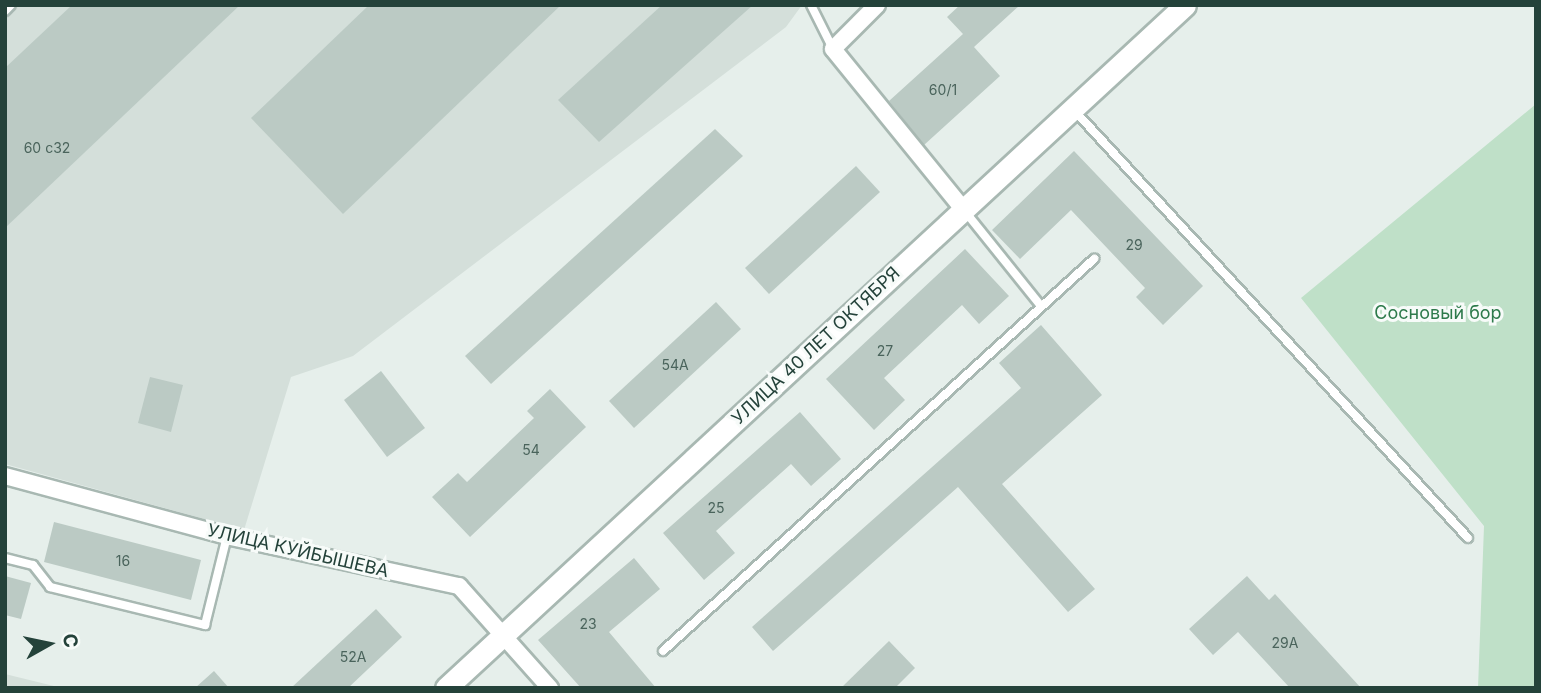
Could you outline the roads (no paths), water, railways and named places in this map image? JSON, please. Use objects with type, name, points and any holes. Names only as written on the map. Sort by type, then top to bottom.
[{"type":"main road","name":"УЛИЦА 40 ЛЕТ ОКТЯБРЯ","points":[[446,688],[1073,109],[1175,9]]},
{"type":"street","points":[[877,5],[833,48],[964,210]]},
{"type":"street","name":"УЛИЦА КУЙБЫШЕВА","points":[[5,476],[227,536],[459,586],[550,688]]},
{"type":"lane","points":[[5,11],[11,5]]},
{"type":"lane","points":[[811,5],[833,48]]},
{"type":"lane","points":[[1073,109],[1468,538]]},
{"type":"lane","points":[[964,210],[1040,305]]},
{"type":"lane","points":[[663,651],[1040,305],[1094,259]]},
{"type":"lane","points":[[5,558],[33,565],[50,587],[205,625],[227,536]]},
{"type":"park label","name":"Сосновый бор","points":[[1438,313]]}]
